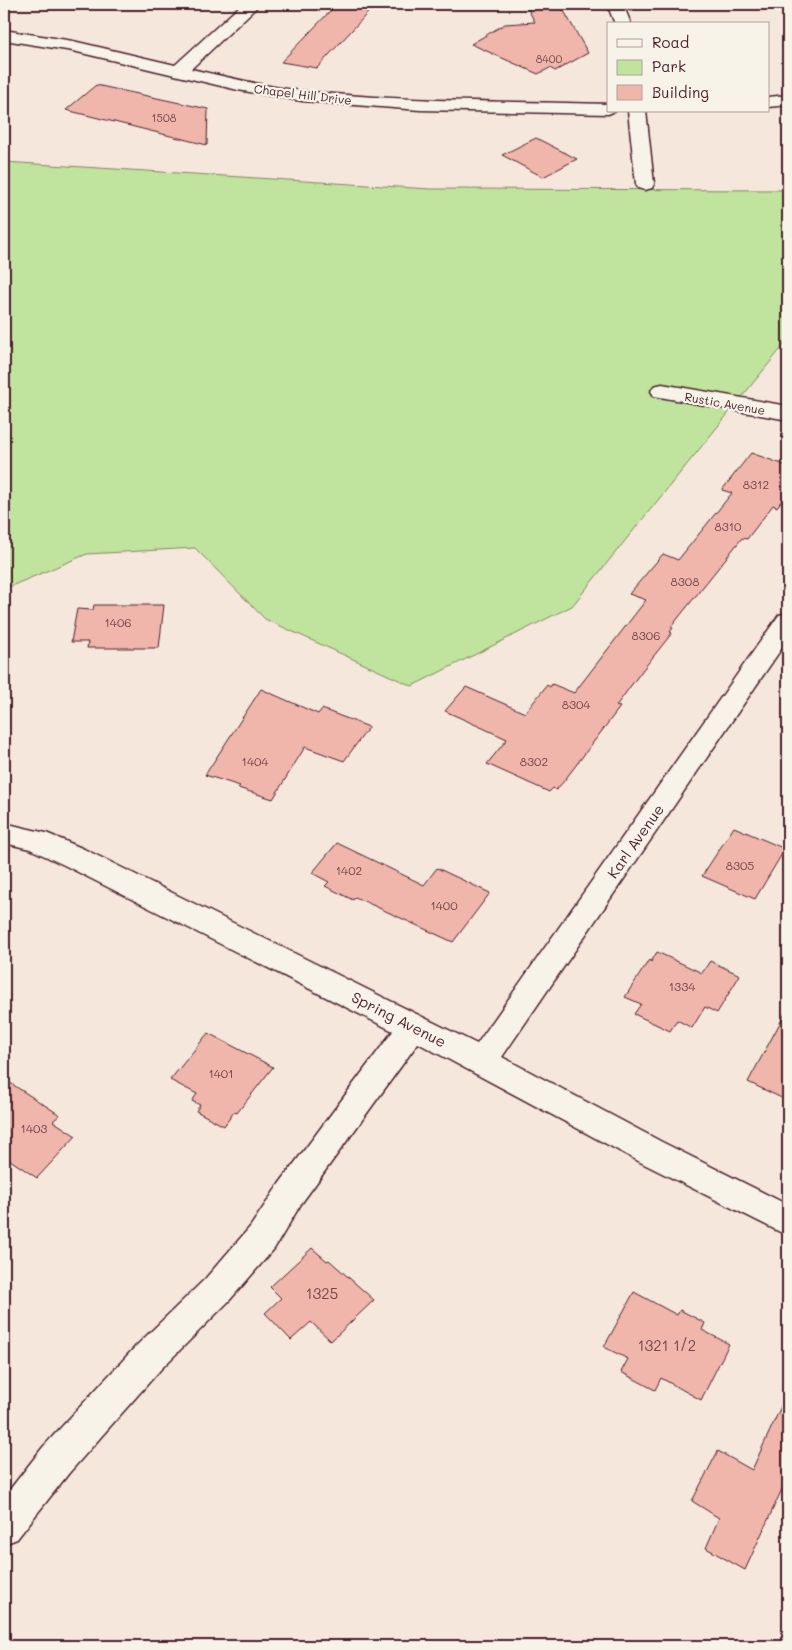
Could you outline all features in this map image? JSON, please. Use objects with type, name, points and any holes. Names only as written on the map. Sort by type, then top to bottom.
[{"type":"street","points":[[178,71],[252,4]]},
{"type":"street","points":[[615,4],[622,22]]},
{"type":"street","name":"Chapel Hill Drive","points":[[4,35],[73,46],[238,85],[310,97],[449,106],[607,109]]},
{"type":"street","points":[[770,102],[788,100]]},
{"type":"street","points":[[637,112],[645,184]]},
{"type":"street","name":"Rustic Avenue","points":[[662,391],[788,413]]},
{"type":"street","name":"Karl Avenue","points":[[482,1061],[788,621]]},
{"type":"street","name":"Spring Avenue","points":[[4,833],[36,840],[74,857],[414,1026],[651,1152],[788,1221]]},
{"type":"street","points":[[4,1526],[76,1438],[148,1358],[217,1290],[262,1238],[290,1194],[414,1026]]},
{"type":"green space","points":[[4,162],[430,189],[788,190],[788,340],[572,606],[412,686],[265,619],[195,548],[87,554],[4,589]]},
{"type":"building","points":[[337,4],[375,5],[317,68],[281,62]]},
{"type":"building","points":[[525,4],[560,4],[588,53],[555,71],[550,68],[538,74],[471,44],[505,24],[535,22]]},
{"type":"building","points":[[96,85],[208,109],[207,145],[66,110]]},
{"type":"building","points":[[536,138],[577,159],[543,177],[502,155]]},
{"type":"building","points":[[751,453],[788,466],[788,492],[777,507],[773,505],[747,539],[742,538],[671,627],[673,628],[670,632],[672,633],[616,706],[620,707],[564,781],[556,790],[553,788],[549,792],[487,764],[507,739],[445,711],[466,687],[525,713],[547,685],[550,687],[552,684],[574,693],[646,600],[629,594],[663,554],[678,560],[732,493],[722,490]]},
{"type":"building","points":[[94,605],[164,605],[159,648],[87,648],[88,642],[71,642],[77,609],[93,610]]},
{"type":"building","points":[[261,689],[318,714],[322,709],[369,727],[344,761],[305,747],[273,799],[205,775]]},
{"type":"building","points":[[734,827],[785,849],[755,899],[702,876]]},
{"type":"building","points":[[337,843],[424,885],[437,868],[490,893],[453,942],[355,897],[353,900],[325,886],[329,882],[312,873]]},
{"type":"building","points":[[657,952],[702,973],[710,961],[740,975],[717,1013],[705,1007],[692,1028],[677,1020],[670,1031],[634,1014],[641,1004],[625,997],[649,960],[651,962]]},
{"type":"building","points":[[788,1008],[788,1101],[748,1082]]},
{"type":"building","points":[[208,1033],[273,1067],[237,1113],[234,1112],[224,1126],[196,1111],[200,1105],[192,1101],[197,1094],[170,1080]]},
{"type":"building","points":[[4,1079],[60,1115],[53,1121],[76,1136],[37,1178],[4,1156]]},
{"type":"building","points":[[312,1248],[327,1261],[329,1260],[374,1300],[331,1341],[311,1322],[291,1340],[265,1313],[281,1298],[270,1287]]},
{"type":"building","points":[[634,1292],[677,1315],[680,1310],[705,1323],[702,1330],[729,1344],[701,1400],[661,1378],[655,1390],[621,1372],[628,1359],[604,1347]]},
{"type":"building","points":[[788,1391],[788,1476],[745,1570],[706,1548],[719,1518],[692,1501],[718,1451],[752,1470]]}]
